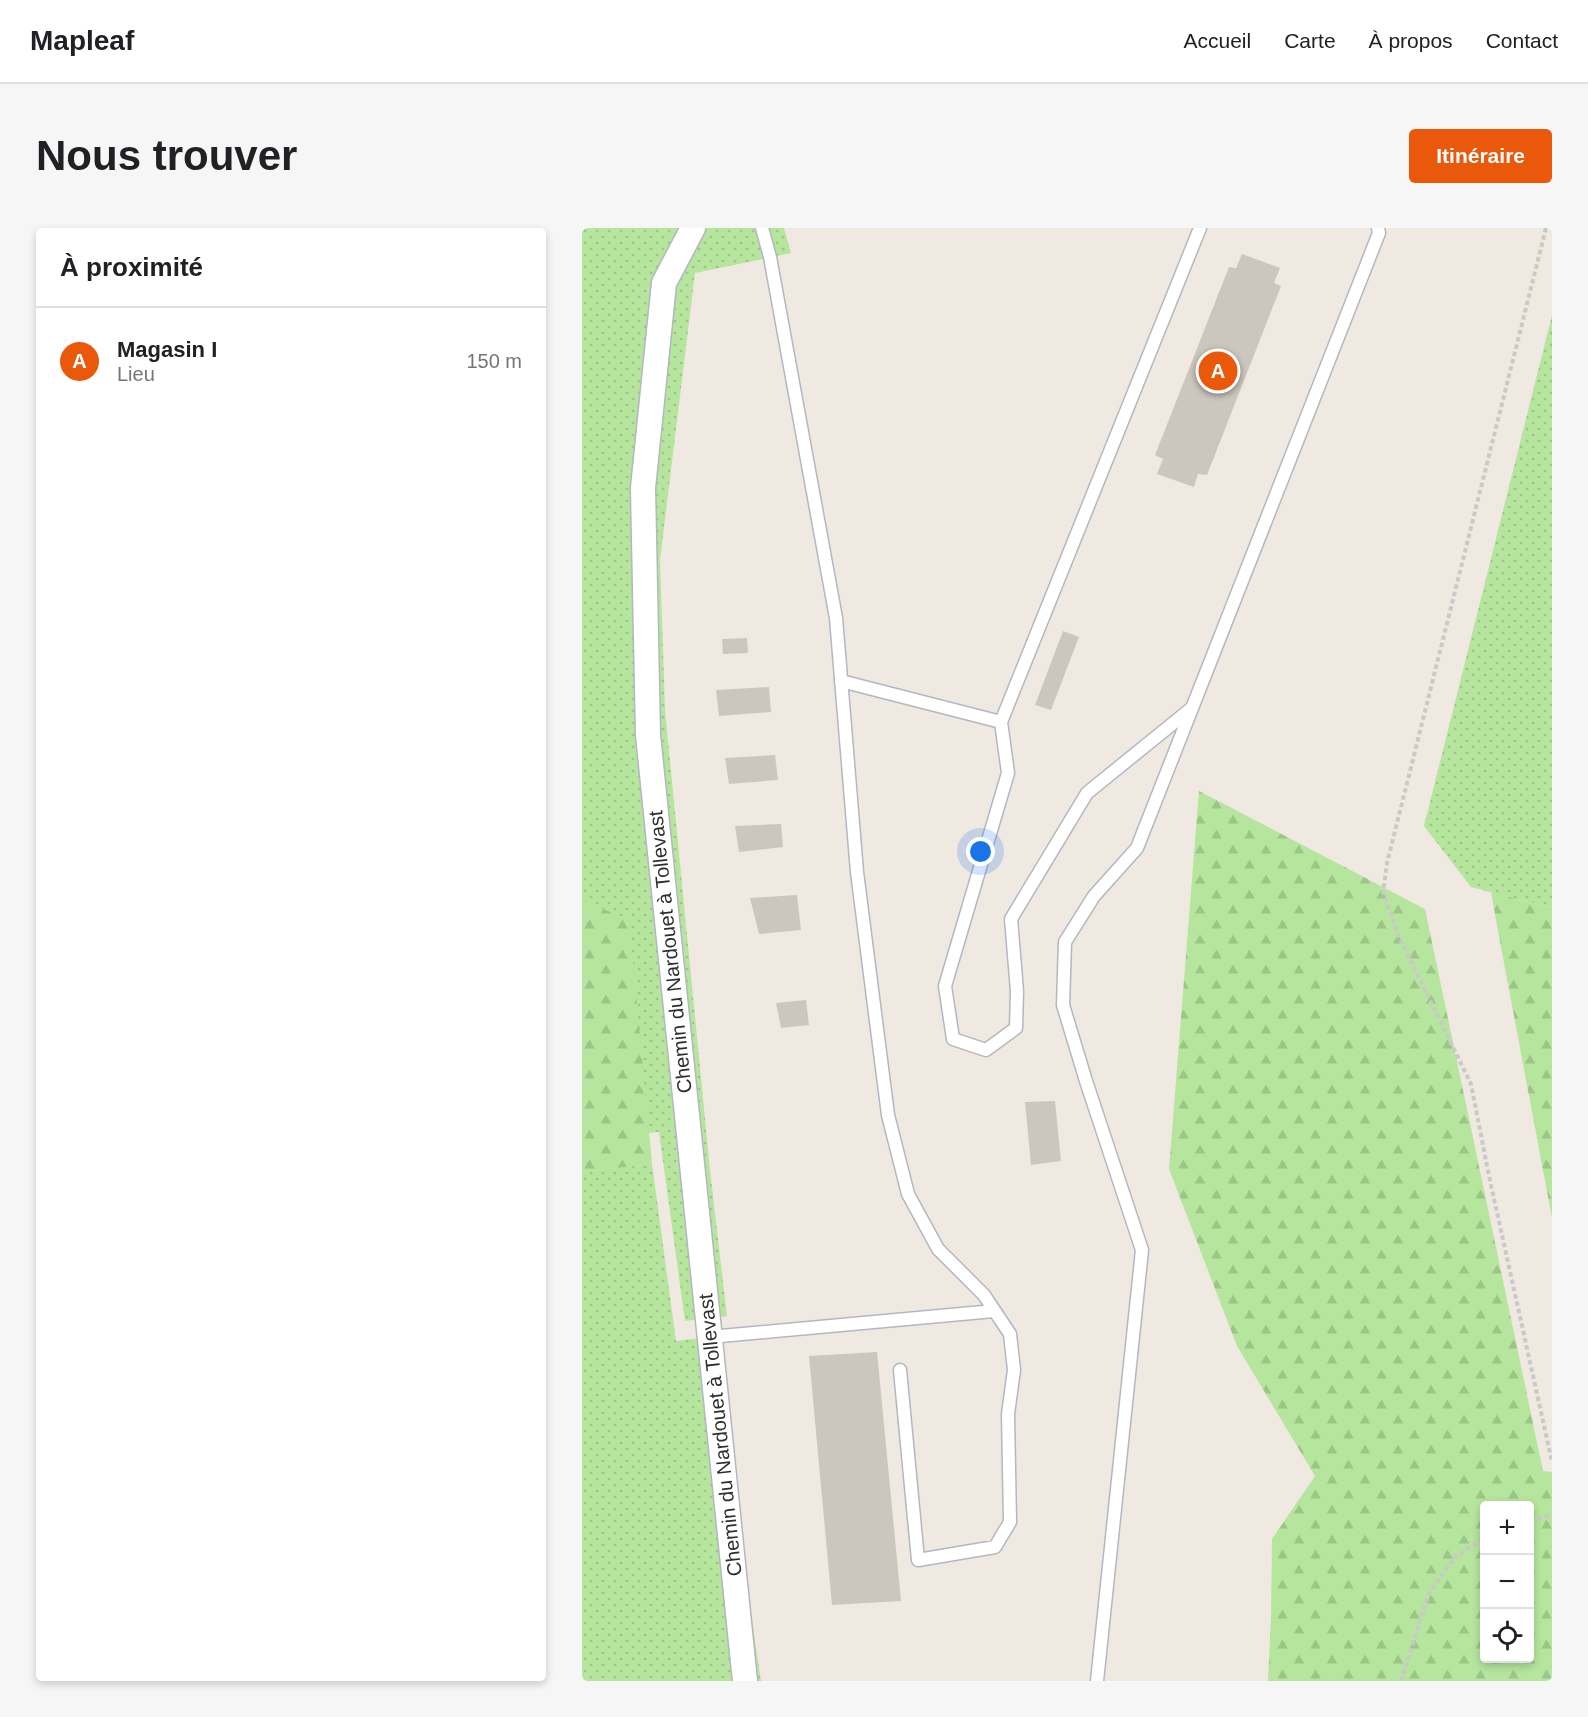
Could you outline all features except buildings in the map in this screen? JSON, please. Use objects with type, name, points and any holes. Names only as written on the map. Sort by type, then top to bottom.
[{"type":"street","name":"Chemin du Nardouet à Tollevast","points":[[693,228],[664,283],[643,488],[648,735],[745,1681]]},
{"type":"lane","points":[[762,228],[770,257],[836,618],[857,872],[888,1115],[908,1194],[938,1249],[984,1295],[1010,1334],[1014,1370],[1008,1414],[1010,1522],[995,1547],[918,1560],[900,1370]]},
{"type":"lane","points":[[1193,707],[1087,794],[1011,919],[1017,991],[1016,1028],[986,1050],[953,1039],[945,986],[1008,773],[1001,722],[1200,228]]},
{"type":"lane","points":[[1097,1681],[1142,1250],[1063,1005],[1065,942],[1094,896],[1137,848],[1379,233],[1378,228]]},
{"type":"lane","points":[[841,681],[1001,722]]},
{"type":"lane","points":[[710,1337],[994,1311]]},
{"type":"path","points":[[1546,228],[1387,863],[1383,892],[1400,939],[1470,1084],[1552,1462]]},
{"type":"path","points":[[1534,1519],[1552,1515]]},
{"type":"path","points":[[1401,1681],[1429,1593],[1455,1557],[1480,1540]]},
{"type":"green space","points":[[582,228],[784,228],[791,253],[695,273],[660,560],[665,710],[710,1170],[727,1316],[685,1321],[659,1132],[582,1140]]},
{"type":"green space","points":[[1552,315],[1552,908],[1471,887],[1424,826]]},
{"type":"green space","points":[[1199,791],[1425,909],[1543,1471],[1552,1472],[1552,1681],[1268,1681],[1272,1539],[1315,1476],[1237,1346],[1169,1169]]},
{"type":"green space","points":[[1491,892],[1552,908],[1552,1218],[1498,931]]},
{"type":"green space","points":[[582,901],[629,919],[652,1164],[582,1172]]},
{"type":"green space","points":[[652,1164],[676,1341],[710,1337],[761,1681],[582,1681],[582,1172]]},
{"type":"place","name":"Magasin I","points":[[1218,371]]}]
